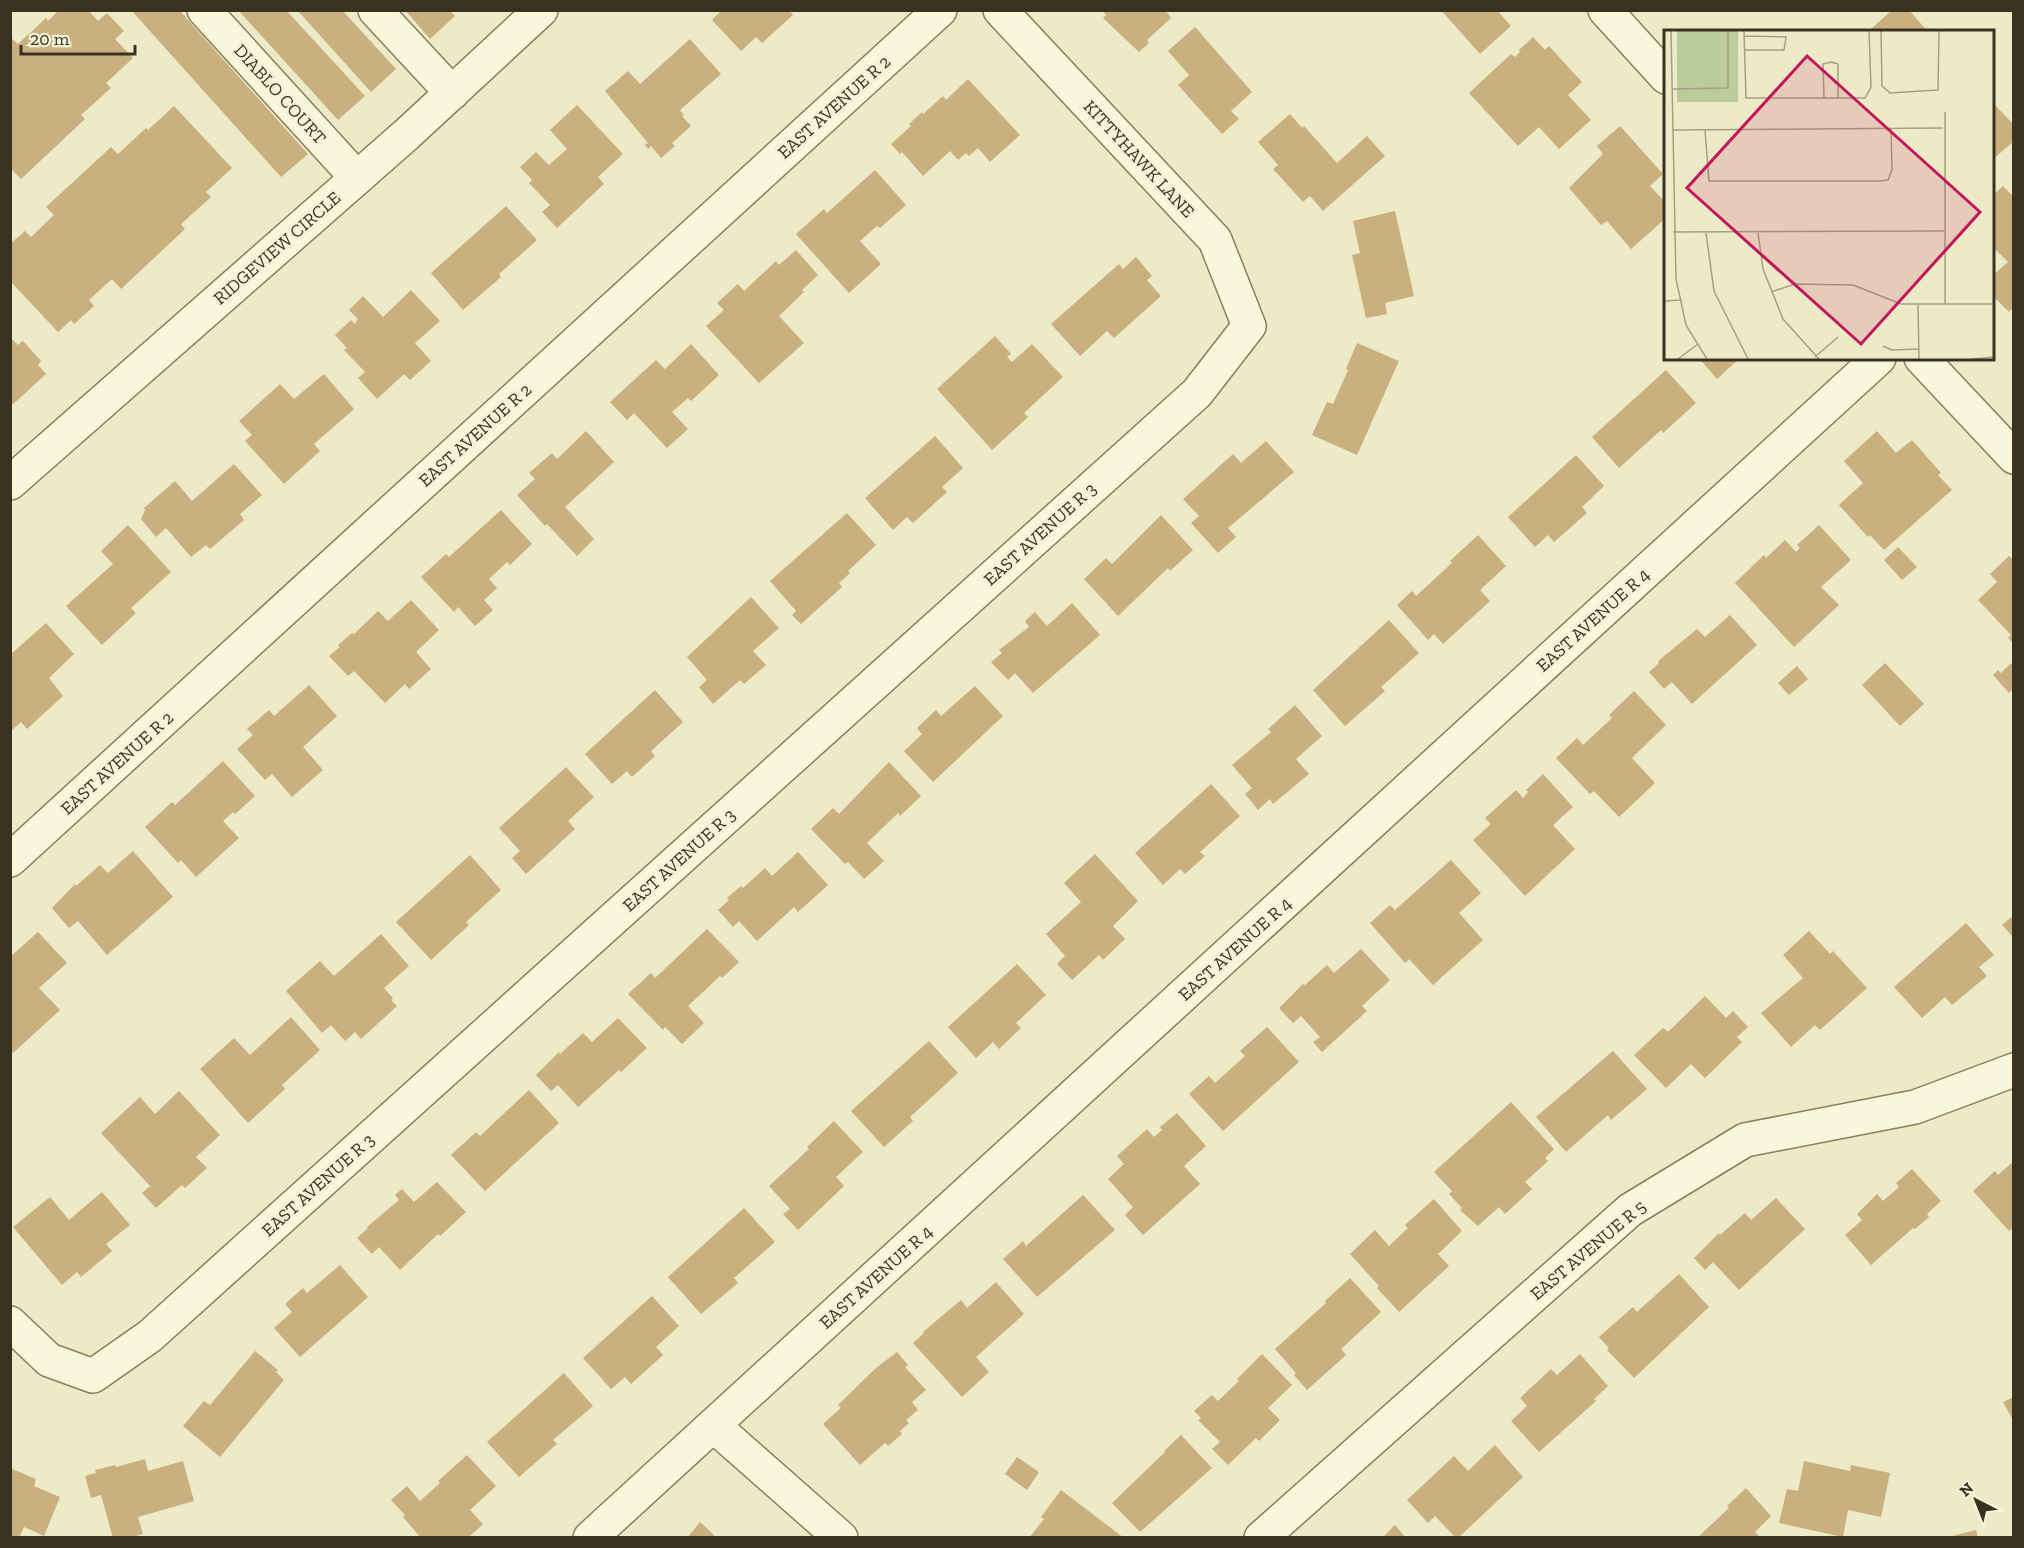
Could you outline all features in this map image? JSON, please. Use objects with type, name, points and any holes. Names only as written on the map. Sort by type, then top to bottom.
[{"type":"street","name":"DIABLO COURT","points":[[204,10],[357,178]]},
{"type":"street","points":[[375,10],[452,93]]},
{"type":"street","name":"RIDGEVIEW CIRCLE","points":[[10,483],[357,178],[542,10]]},
{"type":"street","name":"EAST AVENUE R 2","points":[[10,860],[940,10]]},
{"type":"street","name":"KITTYHAWK LANE","points":[[1000,10],[1215,240],[1249,326]]},
{"type":"street","points":[[1605,10],[1664,76]]},
{"type":"street","name":"EAST AVENUE R 3","points":[[10,1323],[49,1360],[93,1376],[150,1336],[1197,393],[1249,326]]},
{"type":"street","name":"EAST AVENUE R 4","points":[[590,1538],[1877,360]]},
{"type":"street","points":[[1923,360],[2013,457]]},
{"type":"street","name":"EAST AVENUE R 5","points":[[1261,1538],[1630,1210],[1745,1140],[1915,1107],[2013,1070]]},
{"type":"street","points":[[714,1426],[841,1538]]},
{"type":"building","points":[[59,10],[88,10],[98,21],[107,13],[124,31],[115,39],[133,58],[106,83],[111,88],[81,115],[85,119],[21,179],[12,170],[10,171],[10,37],[18,44],[46,18],[48,21]]},
{"type":"building","points":[[131,10],[179,10],[308,154],[281,177]]},
{"type":"building","points":[[238,10],[286,10],[365,96],[338,120]]},
{"type":"building","points":[[297,10],[342,10],[396,69],[371,92]]},
{"type":"building","points":[[405,10],[449,10],[455,16],[430,39]]},
{"type":"building","points":[[722,10],[789,10],[793,15],[762,43],[756,37],[741,51],[712,20]]},
{"type":"building","points":[[1102,10],[1165,10],[1171,18],[1147,40],[1149,43],[1139,52],[1103,18],[1106,15]]},
{"type":"building","points":[[1441,10],[1497,10],[1511,26],[1480,54]]},
{"type":"building","points":[[1892,10],[1909,10],[1926,30],[1871,30]]},
{"type":"building","points":[[1195,27],[1252,92],[1231,111],[1239,119],[1222,134],[1178,85],[1189,75],[1168,51]]},
{"type":"building","points":[[1533,37],[1545,50],[1549,46],[1582,82],[1568,95],[1591,120],[1559,149],[1539,127],[1518,146],[1469,93],[1511,54],[1515,57]]},
{"type":"building","points":[[690,39],[721,74],[680,110],[691,126],[672,143],[675,146],[661,158],[651,146],[648,149],[645,145],[648,143],[605,91],[628,71],[640,84]]},
{"type":"building","points":[[968,79],[1020,135],[990,162],[978,148],[969,156],[966,153],[958,160],[950,151],[923,176],[902,152],[900,154],[891,144],[911,126],[909,124],[922,112],[923,114],[943,96],[946,100]]},
{"type":"building","points":[[1994,104],[2014,125],[2014,141],[1994,158]]},
{"type":"building","points":[[577,105],[623,154],[598,177],[604,184],[557,228],[542,212],[550,205],[529,183],[532,180],[520,167],[536,152],[549,165],[567,149],[550,130]]},
{"type":"building","points":[[174,106],[232,168],[206,192],[211,197],[181,224],[185,229],[121,289],[112,279],[89,300],[94,306],[74,324],[71,320],[58,332],[10,281],[10,244],[25,231],[31,237],[54,215],[46,207],[111,147],[118,154]]},
{"type":"building","points":[[1290,114],[1337,163],[1367,136],[1385,156],[1323,211],[1310,196],[1303,202],[1273,169],[1278,165],[1258,142]]},
{"type":"building","points":[[1620,126],[1663,174],[1650,186],[1664,201],[1664,220],[1631,249],[1607,221],[1601,225],[1569,188],[1603,154],[1597,146]]},
{"type":"building","points":[[875,170],[906,205],[880,228],[877,226],[860,241],[881,264],[849,293],[796,234],[824,209],[827,213]]},
{"type":"building","points":[[2003,186],[2014,197],[2014,307],[2009,312],[1994,297],[1994,274],[2008,262],[1994,248],[1994,194]]},
{"type":"building","points":[[506,206],[537,240],[499,274],[501,277],[463,310],[431,273]]},
{"type":"building","points":[[1395,211],[1414,296],[1385,303],[1387,314],[1366,318],[1352,255],[1360,253],[1353,221]]},
{"type":"building","points":[[796,250],[818,275],[779,316],[804,343],[759,383],[706,326],[724,310],[717,303],[738,284],[744,291],[776,261],[779,265]]},
{"type":"building","points":[[1136,257],[1152,276],[1147,280],[1161,296],[1114,338],[1107,331],[1080,356],[1051,324],[1119,264],[1123,269]]},
{"type":"building","points":[[411,290],[440,321],[415,343],[431,361],[410,380],[404,374],[377,399],[358,378],[365,372],[344,350],[347,348],[335,335],[351,320],[355,324],[358,319],[349,310],[363,296],[383,317]]},
{"type":"building","points":[[995,336],[1011,354],[1007,357],[1012,362],[1032,344],[1063,377],[1024,413],[1028,417],[992,450],[937,389]]},
{"type":"building","points":[[10,337],[18,345],[23,341],[41,361],[38,365],[46,374],[10,407]]},
{"type":"building","points":[[1357,343],[1399,361],[1357,455],[1312,435],[1327,402],[1333,404]]},
{"type":"building","points":[[691,344],[719,375],[691,401],[688,398],[672,412],[688,429],[667,448],[634,413],[627,420],[610,402],[656,360],[665,369]]},
{"type":"building","points":[[1701,360],[1738,360],[1717,379]]},
{"type":"building","points":[[1666,370],[1696,403],[1663,433],[1661,430],[1619,468],[1592,437]]},
{"type":"building","points":[[324,374],[354,409],[314,444],[320,451],[284,484],[245,441],[252,435],[239,421],[280,384],[294,399]]},
{"type":"building","points":[[586,431],[614,462],[565,507],[594,539],[577,556],[517,495],[535,479],[529,473],[552,453],[557,459]]},
{"type":"building","points":[[1877,431],[1896,453],[1912,440],[1941,473],[1938,475],[1952,490],[1884,550],[1870,535],[1868,537],[1839,505],[1863,483],[1844,461]]},
{"type":"building","points":[[935,436],[963,468],[942,487],[947,492],[913,523],[907,517],[893,530],[865,498]]},
{"type":"building","points":[[1266,441],[1294,472],[1228,528],[1236,537],[1218,553],[1191,523],[1199,516],[1183,499],[1233,454],[1241,463]]},
{"type":"building","points":[[1576,455],[1604,486],[1582,507],[1587,513],[1554,542],[1548,535],[1535,547],[1508,517]]},
{"type":"building","points":[[234,464],[262,495],[240,514],[244,520],[210,549],[206,545],[191,557],[166,528],[156,537],[141,519],[144,508],[175,481],[192,501]]},
{"type":"building","points":[[501,510],[532,544],[510,565],[507,562],[489,579],[497,588],[484,600],[493,610],[475,626],[458,607],[454,612],[421,577],[446,554],[449,557]]},
{"type":"building","points":[[847,513],[876,545],[848,571],[850,573],[839,583],[842,587],[801,624],[792,615],[796,611],[770,581]]},
{"type":"building","points":[[1161,515],[1193,550],[1170,571],[1168,568],[1118,616],[1084,579],[1106,558],[1112,564]]},
{"type":"building","points":[[128,525],[171,572],[131,608],[136,613],[102,645],[66,606],[113,564],[101,551]]},
{"type":"building","points":[[1819,525],[1851,560],[1821,587],[1839,605],[1794,647],[1735,583],[1764,555],[1766,558],[1785,540],[1796,552],[1800,548],[1797,545]]},
{"type":"building","points":[[1478,535],[1506,566],[1480,590],[1490,601],[1443,644],[1434,634],[1428,640],[1397,605],[1412,591],[1416,596]]},
{"type":"building","points":[[1898,547],[1917,567],[1902,580],[1884,560]]},
{"type":"building","points":[[2009,556],[2014,560],[2014,644],[2008,638],[2011,635],[1978,600],[1997,582],[1990,574]]},
{"type":"building","points":[[751,597],[779,628],[753,651],[766,665],[744,684],[740,680],[713,704],[699,687],[707,680],[687,657]]},
{"type":"building","points":[[411,600],[439,630],[416,652],[431,669],[409,689],[405,684],[385,703],[354,671],[348,676],[329,656],[340,647],[338,645],[352,633],[354,634],[378,611],[388,621]]},
{"type":"building","points":[[1072,603],[1100,635],[1033,693],[1015,673],[1008,680],[991,662],[1002,653],[999,650],[1029,627],[1025,621],[1035,612],[1047,626]]},
{"type":"building","points":[[1730,615],[1757,645],[1692,704],[1672,682],[1664,689],[1649,672],[1659,663],[1658,661],[1697,629],[1705,637]]},
{"type":"building","points":[[1389,620],[1419,653],[1381,687],[1385,691],[1345,726],[1313,690]]},
{"type":"building","points":[[46,623],[74,654],[49,678],[63,696],[27,729],[21,722],[10,732],[10,655]]},
{"type":"building","points":[[1885,663],[1924,704],[1900,726],[1862,685]]},
{"type":"building","points":[[2011,663],[2014,666],[2014,688],[2009,693],[1993,675],[1998,670],[2001,673]]},
{"type":"building","points":[[1797,666],[1808,679],[1789,695],[1778,683]]},
{"type":"building","points":[[309,685],[337,716],[303,747],[323,770],[292,797],[272,774],[265,780],[237,749],[253,735],[247,729],[269,710],[274,716]]},
{"type":"building","points":[[975,686],[1003,716],[933,782],[904,751],[922,734],[917,728],[936,710],[941,716]]},
{"type":"building","points":[[655,690],[683,722],[651,751],[655,756],[632,777],[627,771],[612,784],[585,754]]},
{"type":"building","points":[[1634,691],[1666,725],[1632,758],[1655,783],[1619,817],[1594,791],[1590,794],[1556,758],[1577,738],[1583,745],[1612,718],[1609,715]]},
{"type":"building","points":[[1295,705],[1322,736],[1296,759],[1309,774],[1273,804],[1270,799],[1258,810],[1245,794],[1252,788],[1232,765],[1271,732],[1268,729]]},
{"type":"building","points":[[223,761],[255,796],[235,814],[233,812],[223,821],[239,838],[196,877],[181,860],[178,863],[145,827],[172,802],[175,805]]},
{"type":"building","points":[[889,762],[921,796],[900,816],[898,813],[867,843],[884,861],[864,879],[848,862],[845,864],[811,829],[833,808],[839,814]]},
{"type":"building","points":[[566,767],[594,797],[568,821],[575,829],[526,874],[512,858],[520,851],[499,828]]},
{"type":"building","points":[[1543,774],[1573,807],[1553,825],[1575,849],[1525,896],[1473,840],[1491,824],[1485,818],[1516,790],[1523,798],[1528,792],[1526,790]]},
{"type":"building","points":[[1211,784],[1240,816],[1200,852],[1205,856],[1185,874],[1180,869],[1163,885],[1135,853]]},
{"type":"building","points":[[133,851],[173,897],[107,955],[78,921],[69,928],[52,908],[75,884],[76,886],[100,865],[108,873]]},
{"type":"building","points":[[798,852],[828,885],[798,912],[794,907],[757,941],[739,921],[733,927],[718,910],[729,900],[727,898],[741,886],[743,888],[765,868],[772,876]]},
{"type":"building","points":[[1095,854],[1138,901],[1113,926],[1125,939],[1103,960],[1099,955],[1072,980],[1057,964],[1065,956],[1046,934],[1081,902],[1064,883]]},
{"type":"building","points":[[470,855],[501,890],[466,922],[469,925],[431,960],[396,922]]},
{"type":"building","points":[[1451,860],[1481,893],[1459,913],[1483,940],[1433,985],[1409,959],[1405,963],[1370,923],[1390,905],[1395,910]]},
{"type":"building","points":[[2014,915],[2014,938],[2002,925]]},
{"type":"building","points":[[1966,923],[1994,955],[1979,967],[1987,976],[1952,1005],[1945,997],[1922,1018],[1894,987]]},
{"type":"building","points":[[707,929],[739,962],[722,978],[720,976],[688,1006],[704,1023],[682,1044],[665,1027],[663,1030],[628,994],[651,973],[655,978]]},
{"type":"building","points":[[1809,931],[1830,954],[1833,951],[1867,988],[1820,1030],[1815,1025],[1791,1047],[1761,1013],[1803,978],[1783,955]]},
{"type":"building","points":[[38,932],[67,963],[39,988],[60,1010],[13,1053],[10,1049],[10,957]]},
{"type":"building","points":[[381,934],[409,966],[384,988],[397,1006],[361,1039],[355,1032],[345,1041],[331,1025],[322,1033],[286,991],[320,961],[334,976]]},
{"type":"building","points":[[1361,949],[1390,980],[1362,1006],[1367,1011],[1322,1052],[1313,1042],[1320,1037],[1301,1016],[1293,1023],[1279,1008],[1303,984],[1305,985],[1327,965],[1334,973]]},
{"type":"building","points":[[1017,964],[1046,995],[1016,1023],[1021,1028],[999,1049],[993,1042],[976,1058],[948,1027]]},
{"type":"building","points":[[1705,996],[1726,1018],[1733,1011],[1748,1027],[1737,1037],[1742,1042],[1705,1078],[1691,1064],[1666,1088],[1634,1055],[1663,1028],[1668,1032]]},
{"type":"building","points":[[291,1017],[320,1050],[282,1085],[285,1089],[248,1123],[200,1069],[234,1038],[250,1055]]},
{"type":"building","points":[[618,1018],[647,1048],[578,1107],[558,1085],[551,1091],[536,1075],[559,1052],[560,1054],[583,1033],[592,1042]]},
{"type":"building","points":[[1267,1027],[1299,1062],[1223,1131],[1189,1094],[1209,1076],[1215,1083],[1245,1056],[1240,1051]]},
{"type":"building","points":[[929,1041],[958,1073],[910,1117],[913,1121],[884,1147],[851,1111]]},
{"type":"building","points":[[1613,1051],[1647,1089],[1611,1120],[1608,1115],[1566,1152],[1536,1117]]},
{"type":"building","points":[[529,1090],[559,1123],[485,1191],[451,1155],[476,1132],[480,1136]]},
{"type":"building","points":[[179,1091],[220,1135],[196,1157],[207,1168],[185,1188],[182,1185],[156,1208],[142,1193],[150,1186],[101,1133],[140,1097],[155,1114]]},
{"type":"building","points":[[1511,1102],[1554,1149],[1545,1158],[1548,1161],[1525,1182],[1532,1189],[1505,1214],[1499,1207],[1478,1226],[1460,1210],[1462,1208],[1449,1194],[1452,1191],[1434,1172]]},
{"type":"building","points":[[1177,1113],[1206,1146],[1184,1166],[1200,1184],[1143,1235],[1125,1215],[1133,1207],[1108,1179],[1124,1164],[1117,1156],[1147,1129],[1154,1137],[1162,1130],[1160,1127]]},
{"type":"building","points":[[834,1121],[863,1152],[836,1177],[844,1186],[798,1230],[783,1214],[790,1209],[769,1186],[809,1149],[807,1147]]},
{"type":"building","points":[[2014,1161],[2014,1227],[2009,1231],[1973,1191],[1995,1171],[1998,1175]]},
{"type":"building","points":[[1912,1169],[1941,1201],[1927,1214],[1929,1217],[1871,1265],[1845,1235],[1862,1220],[1857,1214],[1877,1194],[1883,1201],[1899,1187],[1896,1183]]},
{"type":"building","points":[[437,1182],[466,1212],[440,1236],[438,1234],[400,1270],[379,1247],[372,1254],[357,1238],[399,1200],[395,1195],[402,1189],[414,1202]]},
{"type":"building","points":[[102,1192],[130,1225],[106,1244],[112,1251],[81,1277],[77,1272],[62,1285],[13,1227],[50,1197],[69,1220]]},
{"type":"building","points":[[1083,1195],[1115,1230],[1037,1297],[1003,1259],[1023,1241],[1026,1246]]},
{"type":"building","points":[[1776,1198],[1805,1229],[1739,1290],[1713,1262],[1705,1270],[1694,1258],[1719,1233],[1720,1235],[1745,1213],[1751,1220]]},
{"type":"building","points":[[1434,1199],[1462,1231],[1438,1254],[1449,1266],[1399,1312],[1350,1254],[1375,1230],[1389,1246],[1408,1228],[1405,1225]]},
{"type":"building","points":[[744,1208],[775,1242],[734,1278],[738,1283],[701,1314],[668,1277]]},
{"type":"building","points":[[340,1265],[368,1297],[300,1357],[274,1328],[292,1312],[285,1304],[303,1288],[307,1293]]},
{"type":"building","points":[[1679,1274],[1709,1307],[1634,1378],[1607,1350],[1609,1348],[1599,1337],[1633,1307],[1637,1312]]},
{"type":"building","points":[[1350,1278],[1381,1312],[1341,1349],[1346,1355],[1307,1390],[1275,1349]]},
{"type":"building","points":[[996,1282],[1024,1314],[976,1357],[989,1372],[962,1397],[913,1343],[961,1300],[967,1308]]},
{"type":"building","points":[[652,1296],[679,1326],[656,1347],[663,1355],[631,1384],[625,1377],[611,1389],[583,1358]]},
{"type":"building","points":[[255,1351],[278,1370],[276,1372],[284,1380],[220,1457],[183,1426],[204,1401],[210,1405]]},
{"type":"building","points":[[897,1352],[908,1365],[905,1367],[926,1390],[912,1402],[918,1410],[906,1420],[909,1423],[900,1431],[902,1434],[888,1446],[885,1443],[860,1465],[823,1424],[841,1408],[838,1405],[876,1368]]},
{"type":"building","points":[[1262,1354],[1292,1385],[1268,1408],[1280,1420],[1259,1441],[1256,1438],[1228,1465],[1212,1449],[1220,1442],[1198,1420],[1201,1418],[1194,1411],[1212,1395],[1218,1401]]},
{"type":"building","points":[[1580,1354],[1608,1386],[1594,1399],[1596,1401],[1539,1452],[1511,1421],[1527,1406],[1520,1398],[1551,1369],[1557,1375]]},
{"type":"building","points":[[564,1373],[593,1406],[553,1440],[557,1444],[519,1477],[487,1442]]},
{"type":"building","points":[[2014,1397],[2014,1422],[2003,1402]]},
{"type":"building","points":[[1181,1435],[1212,1468],[1140,1532],[1112,1503]]},
{"type":"building","points":[[1495,1445],[1523,1477],[1458,1538],[1435,1516],[1428,1523],[1407,1500],[1454,1456],[1468,1471]]},
{"type":"building","points":[[467,1455],[496,1486],[470,1510],[483,1524],[468,1538],[461,1536],[459,1538],[421,1538],[391,1500],[407,1486],[420,1501]]},
{"type":"building","points":[[1017,1457],[1039,1472],[1027,1490],[1005,1474]]},
{"type":"building","points":[[145,1459],[148,1471],[183,1461],[194,1501],[138,1517],[143,1534],[129,1538],[113,1538],[101,1495],[91,1498],[85,1476],[96,1473],[95,1470]]},
{"type":"building","points":[[1804,1461],[1850,1471],[1851,1465],[1890,1473],[1881,1517],[1848,1510],[1843,1537],[1779,1523],[1787,1489],[1798,1491]]},
{"type":"building","points":[[10,1468],[36,1479],[34,1486],[60,1497],[44,1536],[24,1527],[19,1538],[10,1538]]},
{"type":"building","points":[[1746,1488],[1771,1516],[1755,1532],[1761,1538],[1697,1538],[1729,1508],[1727,1506]]},
{"type":"building","points":[[1061,1490],[1124,1538],[1029,1538],[1044,1519],[1041,1517]]},
{"type":"building","points":[[700,1522],[717,1538],[687,1538]]},
{"type":"building","points":[[1395,1525],[1406,1538],[1382,1538]]},
{"type":"building","points":[[1976,1530],[1978,1538],[1948,1538],[1948,1537]]}]
